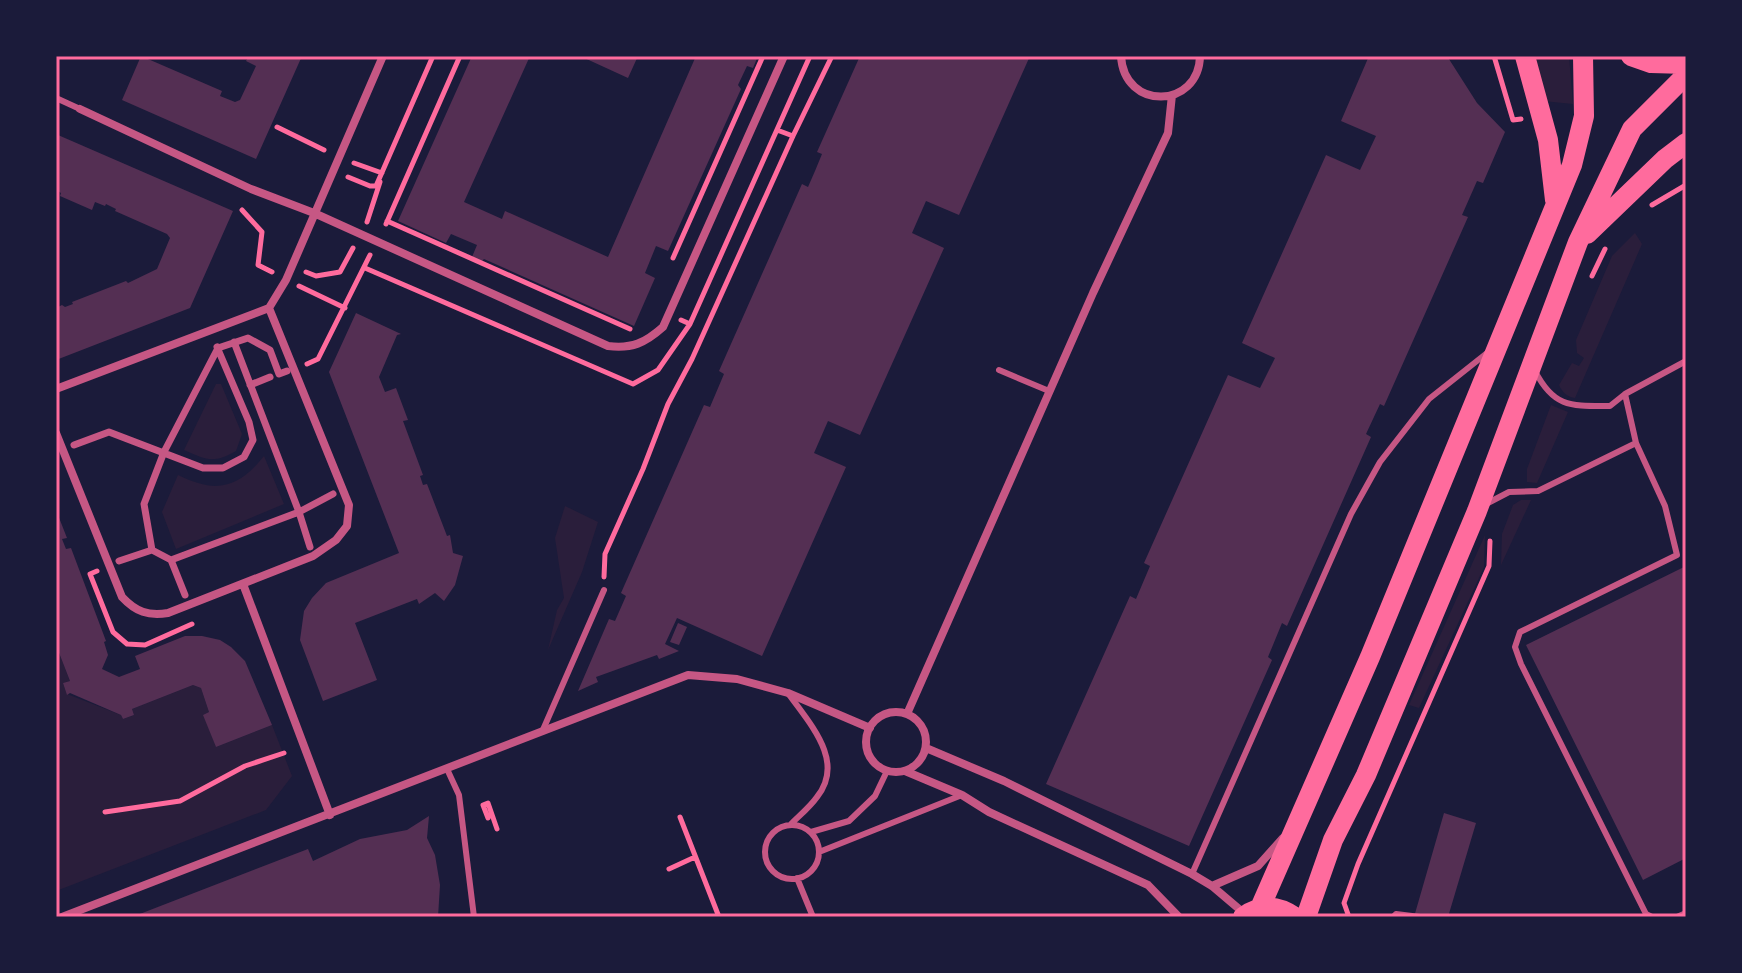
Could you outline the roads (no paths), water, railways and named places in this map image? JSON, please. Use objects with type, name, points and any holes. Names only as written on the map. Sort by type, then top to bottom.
[{"type":"main road","points":[[1525,56],[1548,140],[1555,202]]},
{"type":"main road","points":[[1249,913],[1294,825],[1370,657],[1572,165],[1584,116],[1583,56]]},
{"type":"main road","points":[[1631,56],[1651,63],[1686,64]]},
{"type":"main road","points":[[1306,917],[1333,840],[1366,775],[1477,511],[1578,242],[1628,136],[1686,75]]},
{"type":"main road","points":[[1578,242],[1686,143]]},
{"type":"main road","points":[[1249,913],[1272,907],[1295,917]]},
{"type":"street","points":[[56,389],[269,308],[286,280],[383,56]]},
{"type":"street","points":[[80,109],[251,189],[314,213],[608,346],[627,348],[648,341],[663,327],[784,56]]},
{"type":"street","points":[[1121,56],[1122,70],[1136,89],[1159,97],[1172,95],[1191,83],[1197,73],[1200,56]]},
{"type":"street","points":[[907,714],[1049,391],[1168,133],[1172,95]]},
{"type":"street","points":[[56,433],[122,597],[134,610],[154,615],[168,613],[313,556],[336,540],[347,526],[349,505],[269,308]]},
{"type":"street","points":[[217,346],[248,338],[270,350],[279,374],[287,371]]},
{"type":"street","points":[[234,342],[310,547]]},
{"type":"street","points":[[152,550],[144,504],[164,452],[217,346]]},
{"type":"street","points":[[74,445],[109,432],[203,468],[223,468],[244,457],[253,440],[249,422],[217,346]]},
{"type":"street","points":[[250,385],[270,377]]},
{"type":"street","points":[[171,560],[299,512],[333,494]]},
{"type":"street","points":[[119,561],[152,550],[171,560],[185,595]]},
{"type":"street","points":[[243,584],[330,815]]},
{"type":"street","points":[[56,913],[64,916],[688,675],[737,679],[788,693],[870,728]]},
{"type":"street","points":[[905,771],[915,766],[926,748],[925,734],[921,724],[907,714],[894,712],[881,716],[870,728],[866,739],[868,753],[874,762],[887,771],[905,771],[962,795],[989,812],[1148,885],[1179,915]]},
{"type":"street","points":[[926,748],[1004,781],[1192,874],[1249,913]]},
{"type":"street","points":[[1212,886],[1258,866],[1294,825]]},
{"type":"lane","points":[[56,98],[80,109]]},
{"type":"lane","points":[[1192,874],[1351,514],[1380,462],[1429,399],[1464,368],[1500,344]]},
{"type":"lane","points":[[1532,365],[1546,392],[1576,406],[1610,406],[1625,394],[1686,361]]},
{"type":"lane","points":[[999,370],[1049,391]]},
{"type":"lane","points":[[1625,394],[1636,443],[1665,506],[1677,555],[1520,632],[1515,647],[1646,914],[1652,917]]},
{"type":"lane","points":[[1477,511],[1492,499],[1509,492],[1538,491],[1636,443]]},
{"type":"lane","points":[[542,732],[604,590]]},
{"type":"lane","points":[[788,693],[822,741],[828,763],[828,777],[819,796],[791,824]]},
{"type":"lane","points":[[447,769],[459,795],[474,917]]},
{"type":"lane","points":[[811,832],[849,821],[875,796],[887,771]]},
{"type":"lane","points":[[819,852],[962,795]]},
{"type":"lane","points":[[791,824],[811,832],[819,852],[811,871],[797,878],[781,878],[772,872],[764,852],[772,832],[791,824]]},
{"type":"lane","points":[[797,878],[813,917]]},
{"type":"lane","points":[[1677,917],[1686,913]]},
{"type":"lane","points":[[1393,917],[1396,914],[1420,917]]}]
